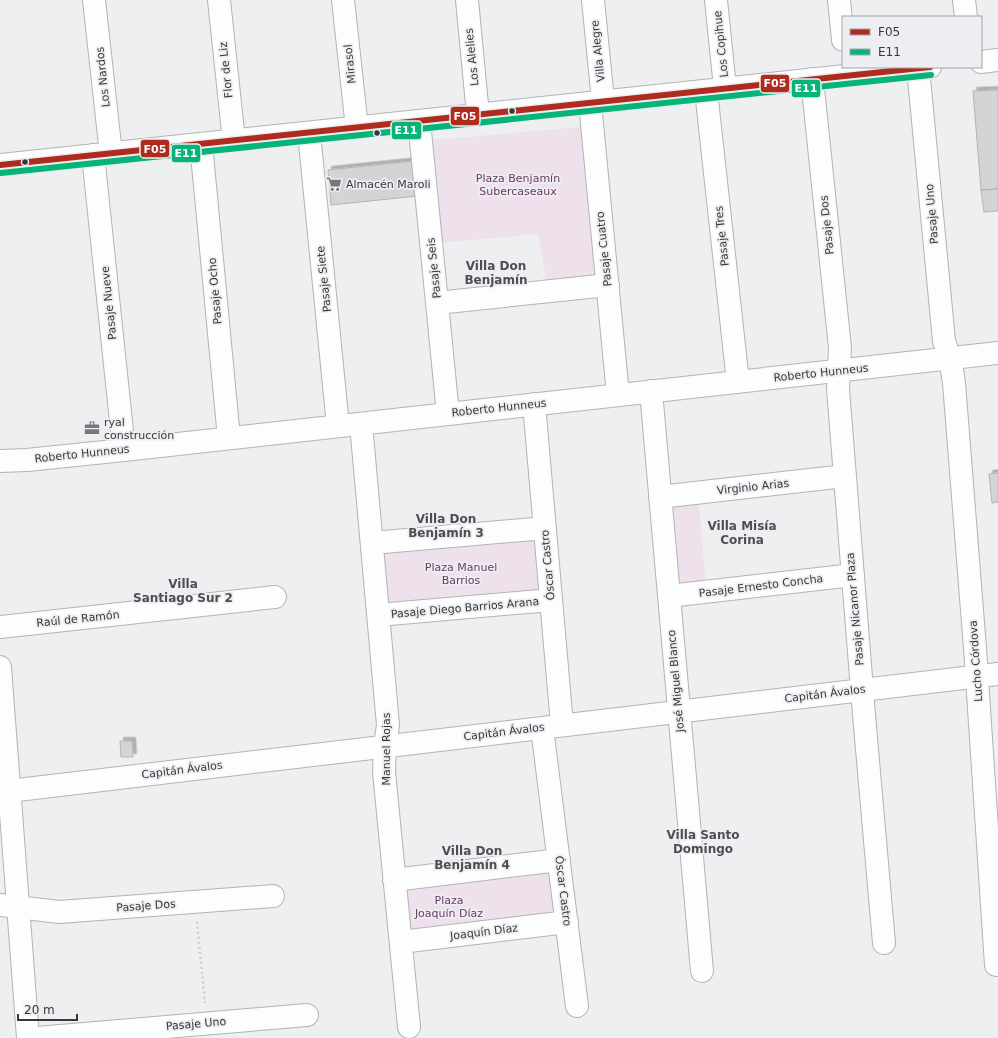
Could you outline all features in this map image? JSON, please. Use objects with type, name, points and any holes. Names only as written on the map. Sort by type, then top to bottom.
[{"type":"street","name":"Los Nardos","points":[[94,0],[102,155]]},
{"type":"street","name":"Flor de Liz","points":[[219,0],[234,141]]},
{"type":"street","name":"Mirasol","points":[[343,0],[357,128]]},
{"type":"street","name":"Los Alelies","points":[[467,0],[478,115]]},
{"type":"street","name":"Villa Alegre","points":[[593,0],[596,102]]},
{"type":"street","name":"Los Copihue","points":[[716,0],[716,90]]},
{"type":"street","points":[[839,0],[842,30]]},
{"type":"street","points":[[964,0],[966,16]]},
{"type":"street","points":[[982,62],[998,60]]},
{"type":"street","points":[[0,165],[716,90],[812,79],[846,71],[924,68]]},
{"type":"street","name":"Pasaje Uno","points":[[924,68],[944,341],[950,358]]},
{"type":"street","name":"Pasaje Dos","points":[[812,79],[840,348],[839,370]]},
{"type":"street","name":"Pasaje Tres","points":[[716,90],[738,382]]},
{"type":"street","name":"Pasaje Cuatro","points":[[596,102],[608,285],[618,395]]},
{"type":"street","name":"Pasaje Seis","points":[[419,121],[448,414]]},
{"type":"street","name":"Pasaje Siete","points":[[309,133],[338,426]]},
{"type":"street","name":"Pasaje Ocho","points":[[201,144],[229,438]]},
{"type":"street","name":"Pasaje Nueve","points":[[102,155],[124,450]]},
{"type":"street","points":[[437,303],[608,285]]},
{"type":"street","name":"Roberto Hunneus","points":[[0,461],[27,460],[124,450],[998,353]]},
{"type":"street","name":"Lucho Córdova","points":[[950,358],[988,675],[996,965]]},
{"type":"street","name":"Pasaje Nicanor Plaza","points":[[839,370],[838,389],[884,942]]},
{"type":"street","name":"José Miguel Blanco","points":[[651,391],[702,971]]},
{"type":"street","name":"Óscar Castro","points":[[534,404],[551,600],[552,727],[559,860],[577,1006]]},
{"type":"street","name":"Manuel Rojas","points":[[361,424],[388,725],[385,746],[384,772],[409,1027]]},
{"type":"street","name":"Virginio Arias","points":[[660,497],[845,476]]},
{"type":"street","points":[[372,543],[545,528]]},
{"type":"street","name":"Pasaje Ernesto Concha","points":[[669,596],[853,575]]},
{"type":"street","name":"Raúl de Ramón","points":[[0,627],[275,597]]},
{"type":"street","name":"Pasaje Diego Barrios Arana","points":[[378,615],[551,600]]},
{"type":"street","points":[[0,667],[10,791],[9,906],[28,1038]]},
{"type":"street","name":"Capitán Ávalos","points":[[10,791],[988,675]]},
{"type":"street","points":[[394,880],[559,860]]},
{"type":"street","name":"Pasaje Dos","points":[[9,906],[59,912],[273,896]]},
{"type":"street","name":"Joaquín Díaz","points":[[401,942],[567,922]]},
{"type":"street","name":"Pasaje Uno","points":[[37,1038],[307,1015]]},
{"type":"path","points":[[196,902],[206,1023]]},
{"type":"green space","name":"Plaza Benjamín Subercaseaux","points":[[582,127],[597,281],[547,284],[538,234],[439,243],[430,140]]},
{"type":"green space","points":[[699,504],[706,586],[672,588],[665,507]]},
{"type":"green space","name":"Plaza Manuel Barrios","points":[[536,537],[541,596],[386,610],[381,551]]},
{"type":"green space","name":"Plaza Joaquín Díaz","points":[[554,867],[561,918],[409,938],[404,887]]},
{"type":"building","points":[[998,90],[998,189],[981,190],[973,91]]},
{"type":"building","points":[[414,161],[418,196],[331,205],[328,170]]},
{"type":"building","points":[[998,189],[998,211],[984,212],[981,190]]},
{"type":"building","points":[[998,473],[998,502],[992,503],[989,474]]},
{"type":"building","points":[[120,741],[132,741],[133,757],[121,757]]},
{"type":"transit line","name":"F05","points":[[0,165],[921,68]]},
{"type":"transit line","name":"E11","points":[[1,173],[931,75]]},
{"type":"place","name":"Almacén Maroli","points":[[334,184]]},
{"type":"place","name":"ryal construcción","points":[[92,428]]},
{"type":"district","name":"Villa Don Benjamín","points":[[496,273]]},
{"type":"district","name":"Villa Don Benjamín 3","points":[[446,526]]},
{"type":"district","name":"Villa Misía Corina","points":[[742,533]]},
{"type":"district","name":"Villa Santiago Sur 2","points":[[183,591]]},
{"type":"district","name":"Villa Santo Domingo","points":[[703,842]]},
{"type":"district","name":"Villa Don Benjamín 4","points":[[472,858]]}]
